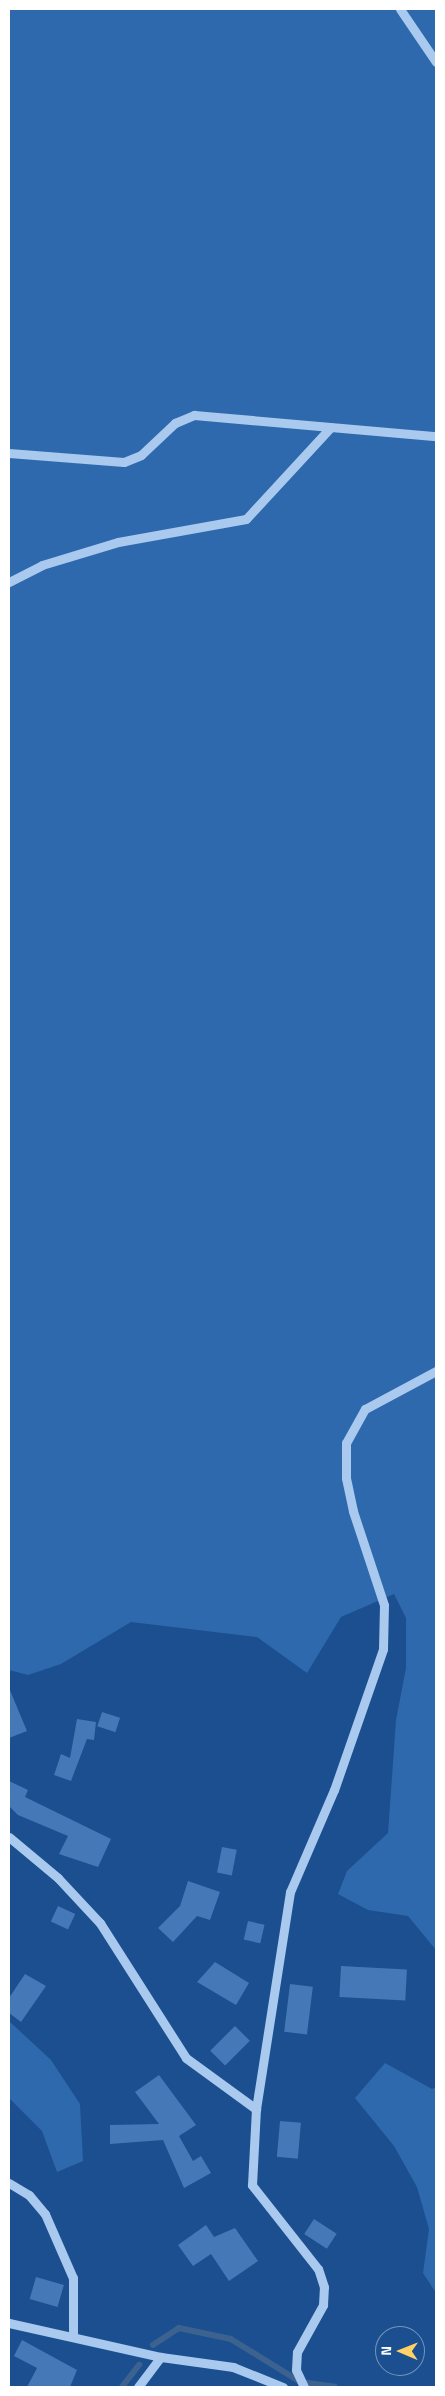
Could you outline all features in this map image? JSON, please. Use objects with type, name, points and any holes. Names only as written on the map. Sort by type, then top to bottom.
[{"type":"street","points":[[400,9],[436,62]]},
{"type":"street","points":[[9,454],[124,462],[141,455],[175,423],[194,414],[436,436]]},
{"type":"street","points":[[9,582],[42,565],[118,542],[246,519],[331,427]]},
{"type":"street","points":[[304,2387],[296,2370],[297,2352],[323,2305],[324,2286],[318,2269],[252,2185],[256,2109],[290,1892],[334,1790],[383,1649],[384,1605],[353,1511],[346,1478],[346,1443],[364,1409],[436,1371]]},
{"type":"street","points":[[9,1837],[58,1878],[100,1923],[186,2058],[256,2109]]},
{"type":"street","points":[[9,2183],[29,2195],[45,2214],[73,2278],[73,2335]]},
{"type":"street","points":[[9,2323],[73,2335],[162,2357],[233,2367],[283,2387]]},
{"type":"street","points":[[138,2387],[162,2357]]},
{"type":"shaded area","points":[[9,9],[436,9],[436,1950],[408,1916],[368,1910],[338,1894],[347,1871],[388,1833],[396,1720],[406,1668],[406,1618],[394,1594],[341,1617],[307,1673],[257,1637],[131,1622],[61,1664],[28,1675],[9,1670]]},
{"type":"shaded area","points":[[9,2021],[51,2060],[80,2104],[83,2161],[57,2172],[42,2131],[9,2098]]},
{"type":"shaded area","points":[[385,2063],[432,2089],[436,2087],[436,2293],[423,2273],[429,2229],[417,2187],[394,2146],[355,2098]]},
{"type":"building","points":[[9,1688],[27,1731],[9,1738]]},
{"type":"building","points":[[102,1712],[120,1718],[115,1732],[97,1726]]},
{"type":"building","points":[[77,1719],[96,1722],[94,1740],[87,1739],[71,1781],[54,1775],[61,1754],[70,1758]]},
{"type":"building","points":[[9,1781],[28,1790],[25,1797],[111,1839],[98,1867],[59,1854],[68,1836],[18,1815],[9,1806]]},
{"type":"building","points":[[222,1847],[237,1850],[232,1875],[217,1873]]},
{"type":"building","points":[[188,1881],[220,1892],[210,1920],[197,1916],[173,1942],[158,1928],[180,1906]]},
{"type":"building","points":[[58,1906],[75,1914],[68,1929],[51,1921]]},
{"type":"building","points":[[248,1921],[265,1925],[260,1943],[244,1940]]},
{"type":"building","points":[[215,1962],[249,1983],[236,2005],[197,1982]]},
{"type":"building","points":[[341,1966],[407,1969],[405,2000],[339,1997]]},
{"type":"building","points":[[25,1974],[46,1986],[21,2022],[9,2013],[9,1998]]},
{"type":"building","points":[[290,1984],[313,1987],[307,2034],[284,2032]]},
{"type":"building","points":[[235,2026],[250,2041],[225,2066],[210,2051]]},
{"type":"building","points":[[159,2075],[196,2125],[179,2136],[193,2161],[201,2156],[211,2173],[184,2188],[163,2140],[110,2144],[110,2125],[159,2124],[135,2092]]},
{"type":"building","points":[[280,2121],[301,2123],[298,2159],[277,2157]]},
{"type":"building","points":[[314,2219],[337,2234],[327,2249],[304,2234]]},
{"type":"building","points":[[206,2225],[214,2237],[235,2228],[258,2261],[229,2281],[211,2254],[193,2266],[178,2245]]},
{"type":"building","points":[[36,2277],[64,2285],[58,2307],[30,2299]]},
{"type":"building","points":[[22,2340],[77,2370],[70,2387],[27,2387],[37,2368],[14,2356]]},
{"type":"waterway","points":[[153,2345],[179,2328],[231,2339],[301,2382],[335,2387]]},
{"type":"waterway","points":[[122,2387],[139,2365]]}]
